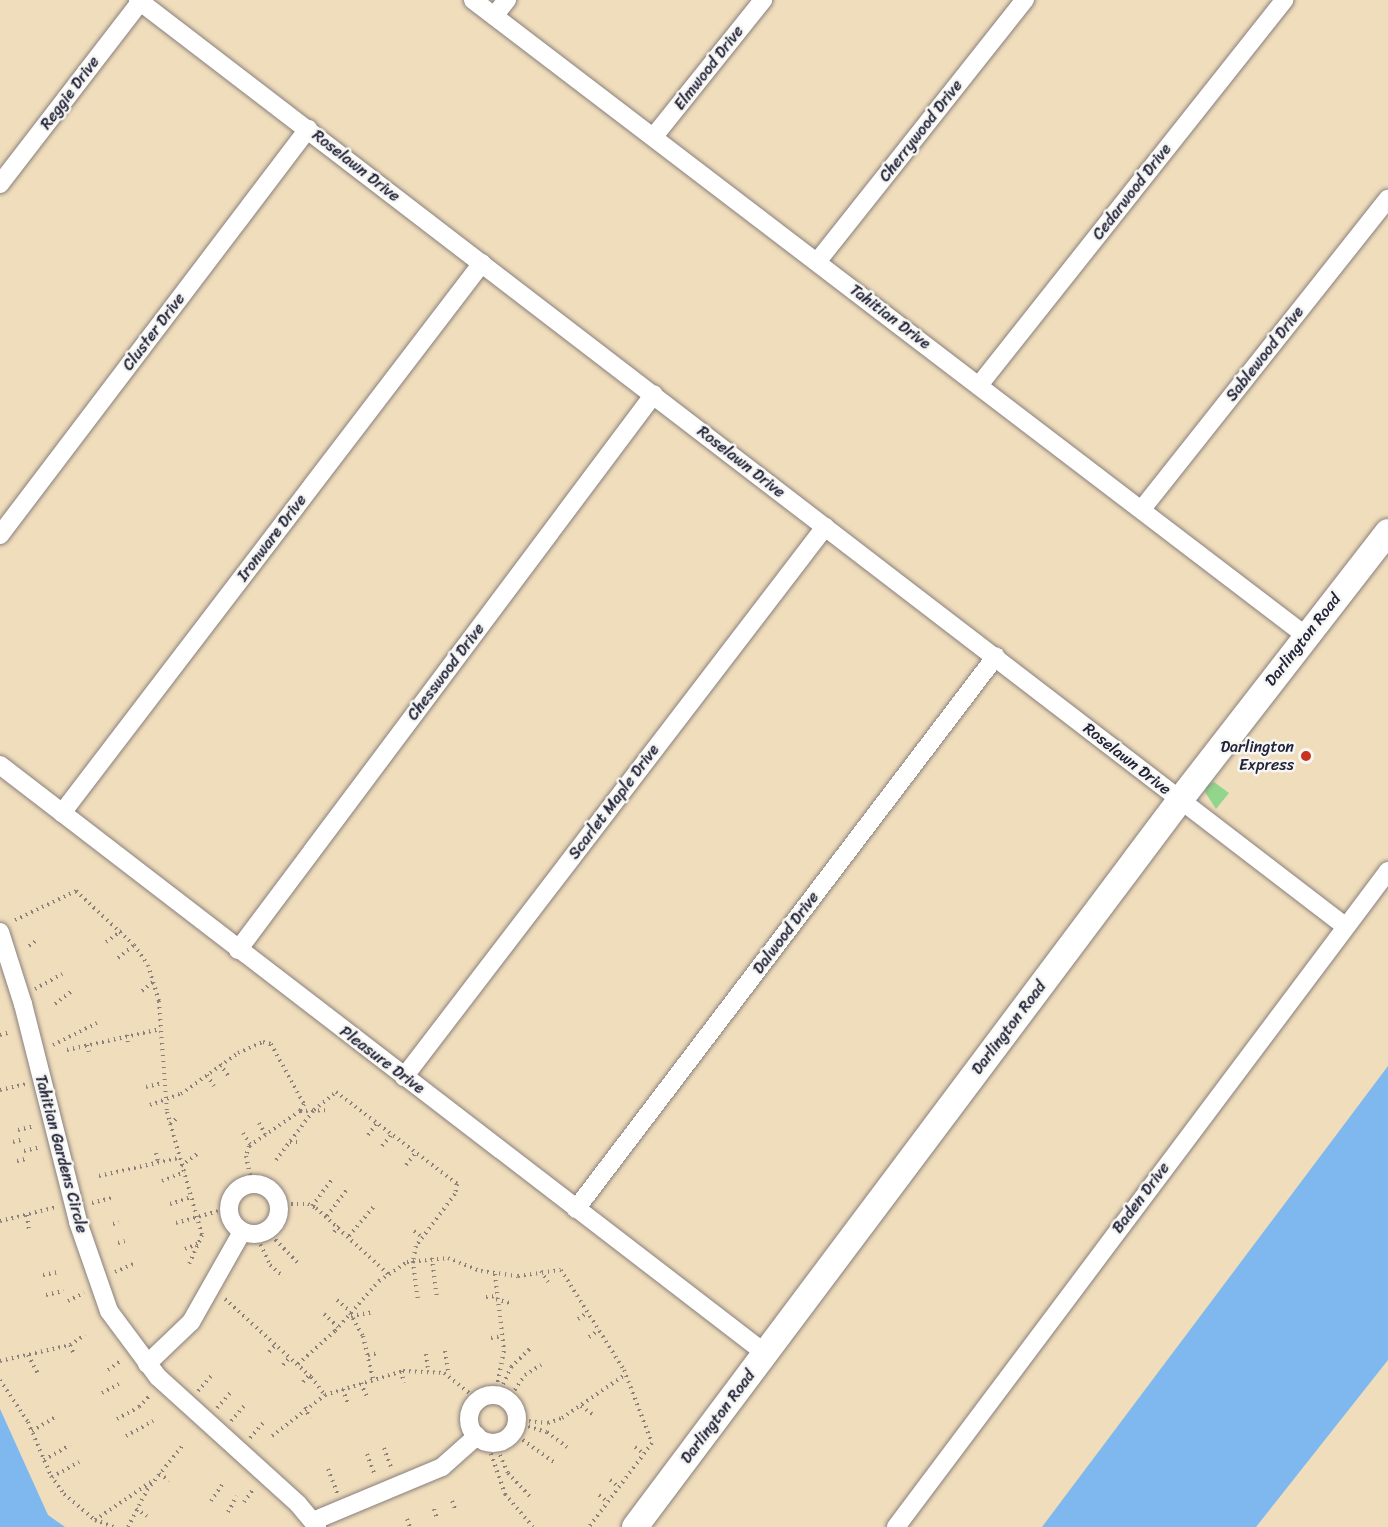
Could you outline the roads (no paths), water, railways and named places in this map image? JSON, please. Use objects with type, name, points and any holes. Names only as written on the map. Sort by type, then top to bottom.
[{"type":"street","name":"Tahitian Drive","points":[[473,0],[655,135],[817,262],[980,384],[1306,636]]},
{"type":"street","points":[[494,16],[507,0]]},
{"type":"street","name":"Elmwood Drive","points":[[655,135],[763,0]]},
{"type":"street","name":"Cherrywood Drive","points":[[817,262],[1025,0]]},
{"type":"street","name":"Cedarwood Drive","points":[[980,384],[1284,0]]},
{"type":"street","name":"Roselawn Drive","points":[[139,1],[996,656],[1344,926]]},
{"type":"street","name":"Reggie Drive","points":[[0,184],[139,1]]},
{"type":"street","name":"Cluster Drive","points":[[0,535],[308,129]]},
{"type":"street","name":"Sablewood Drive","points":[[1142,509],[1388,199]]},
{"type":"street","name":"Ironware Drive","points":[[62,813],[482,263]]},
{"type":"street","name":"Chesswood Drive","points":[[238,950],[654,394]]},
{"type":"street","name":"Scarlet Maple Drive","points":[[404,1077],[825,527]]},
{"type":"street","name":"Darlington Road","points":[[635,1527],[1180,800],[1388,532]]},
{"type":"street","name":"Dalwood Drive","points":[[576,1209],[996,656]]},
{"type":"street","name":"Pleasure Drive","points":[[0,765],[765,1353]]},
{"type":"street","name":"Baden Drive","points":[[896,1527],[1344,926],[1388,871]]},
{"type":"street","name":"Tahitian Gardens Circle","points":[[3,928],[73,1202],[98,1287],[109,1311],[147,1364],[163,1382],[315,1524],[343,1508],[442,1467],[516,1425],[495,1398],[470,1414],[486,1440]]},
{"type":"street","points":[[147,1364],[191,1322],[213,1288],[255,1233],[278,1218],[279,1204],[268,1188],[252,1184],[237,1190],[229,1208],[231,1221],[255,1233]]},
{"type":"water","points":[[1388,1066],[1388,1360],[1256,1527],[1042,1527]]},
{"type":"water","points":[[0,1409],[48,1515],[65,1527],[0,1527]]},
{"type":"place","name":"Darlington Express","points":[[1306,756]]}]
